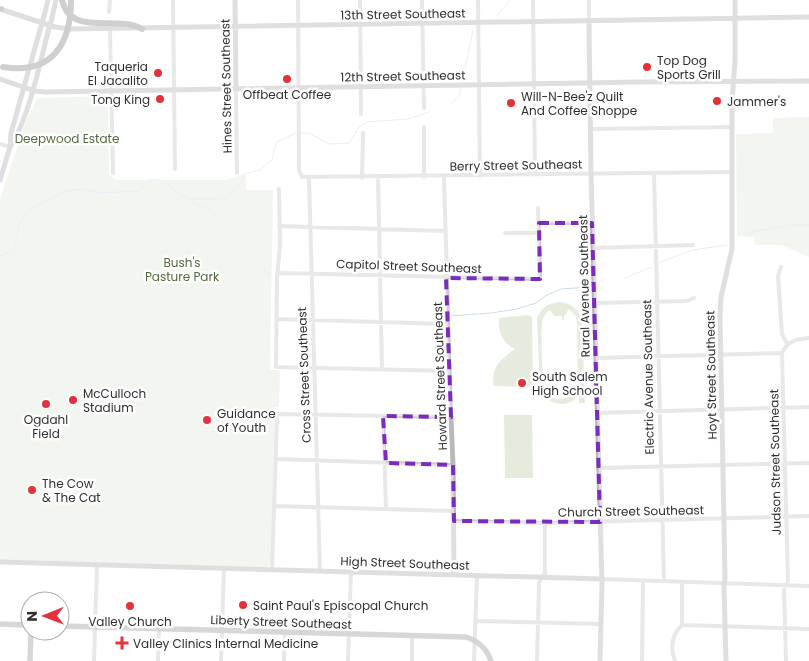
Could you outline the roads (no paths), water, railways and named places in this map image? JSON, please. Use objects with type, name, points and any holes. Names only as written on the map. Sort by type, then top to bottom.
[{"type":"highway","points":[[2,67],[28,68],[42,63],[53,56],[61,47],[68,33],[71,0]]},
{"type":"highway","points":[[62,3],[69,15],[80,22],[133,24],[142,29]]},
{"type":"main road","points":[[0,624],[20,625]]},
{"type":"main road","name":"Liberty Street Southeast","points":[[70,626],[466,637],[475,641]]},
{"type":"main road","points":[[30,661],[31,641]]},
{"type":"main road","points":[[475,641],[484,648],[491,661]]},
{"type":"street","points":[[0,180],[48,0]]},
{"type":"street","points":[[10,147],[18,135],[33,90],[56,0]]},
{"type":"street","points":[[109,12],[110,0]]},
{"type":"street","points":[[173,0],[175,168]]},
{"type":"street","name":"Hines Street Southeast","points":[[236,0],[237,172]]},
{"type":"street","points":[[298,0],[299,87]]},
{"type":"street","points":[[360,0],[361,114]]},
{"type":"street","points":[[422,0],[424,108]]},
{"type":"street","points":[[478,0],[480,176]]},
{"type":"street","points":[[533,0],[535,175]]},
{"type":"street","name":"Rural Avenue Southeast","points":[[590,0],[591,174],[601,579],[600,661]]},
{"type":"street","name":"Hoyt Street Southeast","points":[[726,661],[720,306],[732,249],[732,102],[735,0]]},
{"type":"street","name":"13th Street Southeast","points":[[0,9],[64,29],[809,18]]},
{"type":"street","points":[[110,29],[113,91],[113,173]]},
{"type":"street","name":"12th Street Southeast","points":[[0,79],[33,90],[46,92],[479,84],[809,81]]},
{"type":"street","name":"Berry Street Southeast","points":[[299,87],[300,176],[309,178],[733,172]]},
{"type":"street","points":[[424,127],[424,177]]},
{"type":"street","points":[[591,129],[732,127]]},
{"type":"street","points":[[362,133],[362,178]]},
{"type":"street","points":[[0,144],[10,147]]},
{"type":"street","name":"Electric Avenue Southeast","points":[[654,173],[664,581]]},
{"type":"street","name":"Howard Street Southeast","points":[[444,176],[447,324],[453,465],[454,575]]},
{"type":"street","points":[[378,177],[382,369]]},
{"type":"street","name":"Cross Street Southeast","points":[[309,178],[320,571]]},
{"type":"street","points":[[279,189],[280,245],[277,273],[276,367],[449,371]]},
{"type":"street","points":[[505,233],[539,233],[538,208]]},
{"type":"street","points":[[538,223],[592,222]]},
{"type":"street","points":[[279,226],[445,231]]},
{"type":"street","name":"Capitol Street Southeast","points":[[277,273],[540,280],[539,233]]},
{"type":"street","points":[[593,248],[656,247],[693,244]]},
{"type":"street","points":[[781,267],[778,276],[782,334],[788,345]]},
{"type":"street","points":[[594,303],[687,301],[694,298]]},
{"type":"street","points":[[277,319],[447,324]]},
{"type":"street","points":[[596,358],[782,353],[788,345],[796,340],[809,338]]},
{"type":"street","name":"Judson Street Southeast","points":[[782,353],[788,581],[784,590],[786,661]]},
{"type":"street","points":[[597,413],[809,407]]},
{"type":"street","points":[[272,570],[278,414],[451,417]]},
{"type":"street","points":[[383,416],[386,462],[386,509]]},
{"type":"street","points":[[276,459],[453,465]]},
{"type":"street","points":[[598,468],[785,462],[809,463]]},
{"type":"street","points":[[274,506],[454,511]]},
{"type":"street","name":"Church Street Southeast","points":[[454,522],[545,523],[809,516]]},
{"type":"street","points":[[537,661],[539,583],[545,573],[545,523]]},
{"type":"street","name":"High Street Southeast","points":[[0,562],[809,586]]},
{"type":"street","points":[[94,661],[97,565]]},
{"type":"street","points":[[221,661],[224,568]]},
{"type":"street","points":[[348,661],[351,572]]},
{"type":"street","points":[[474,661],[477,575]]},
{"type":"street","points":[[642,661],[643,581]]},
{"type":"street","points":[[675,661],[672,653],[672,642],[676,632],[682,625],[682,582]]},
{"type":"street","points":[[475,621],[601,624]]},
{"type":"street","points":[[682,625],[809,629]]},
{"type":"street","points":[[158,661],[159,629]]},
{"type":"street","points":[[284,661],[285,632]]},
{"type":"street","points":[[412,636],[412,661]]},
{"type":"waterway","points":[[497,16],[510,0]]},
{"type":"waterway","points":[[462,83],[473,30]]},
{"type":"waterway","points":[[452,103],[459,96],[461,87]]},
{"type":"waterway","points":[[0,256],[13,251],[19,225],[26,214],[39,204],[64,192],[81,189],[98,193],[138,191],[153,179],[163,181],[180,195],[187,198],[227,198],[248,173],[260,170],[272,160],[277,142],[296,133],[309,133],[329,144],[349,143],[360,126],[367,122],[408,119],[429,112]]},
{"type":"waterway","points":[[189,199],[205,207],[221,219]]},
{"type":"waterway","points":[[749,233],[790,225],[809,225]]},
{"type":"waterway","points":[[659,263],[692,250],[727,245]]},
{"type":"waterway","points":[[264,267],[266,273],[270,276]]},
{"type":"waterway","points":[[625,278],[652,267]]},
{"type":"waterway","points":[[451,316],[517,309],[536,303],[545,296],[561,289],[589,287]]},
{"type":"place","name":"Top Dog Sports Grill","points":[[647,67]]},
{"type":"place","name":"Taqueria El Jacalito","points":[[158,73]]},
{"type":"place","name":"Offbeat Coffee","points":[[287,79]]},
{"type":"place","name":"Tong King","points":[[160,99]]},
{"type":"place","name":"Jammer's","points":[[717,101]]},
{"type":"place","name":"Will-N-Bee'z Quilt And Coffee Shoppe","points":[[511,103]]},
{"type":"place","name":"South Salem High School","points":[[522,383]]},
{"type":"place","name":"McCulloch Stadium","points":[[73,400]]},
{"type":"place","name":"Ogdahl Field","points":[[46,404]]},
{"type":"place","name":"Guidance of Youth","points":[[207,420]]},
{"type":"place","name":"The Cow & The Cat","points":[[32,490]]},
{"type":"place","name":"Saint Paul's Episcopal Church","points":[[243,605]]},
{"type":"place","name":"Valley Church","points":[[130,606]]},
{"type":"place","name":"Valley Clinics Internal Medicine","points":[[122,643]]},
{"type":"park label","name":"Deepwood Estate","points":[[67,138]]},
{"type":"park label","name":"Bush's Pasture Park","points":[[182,269]]}]
